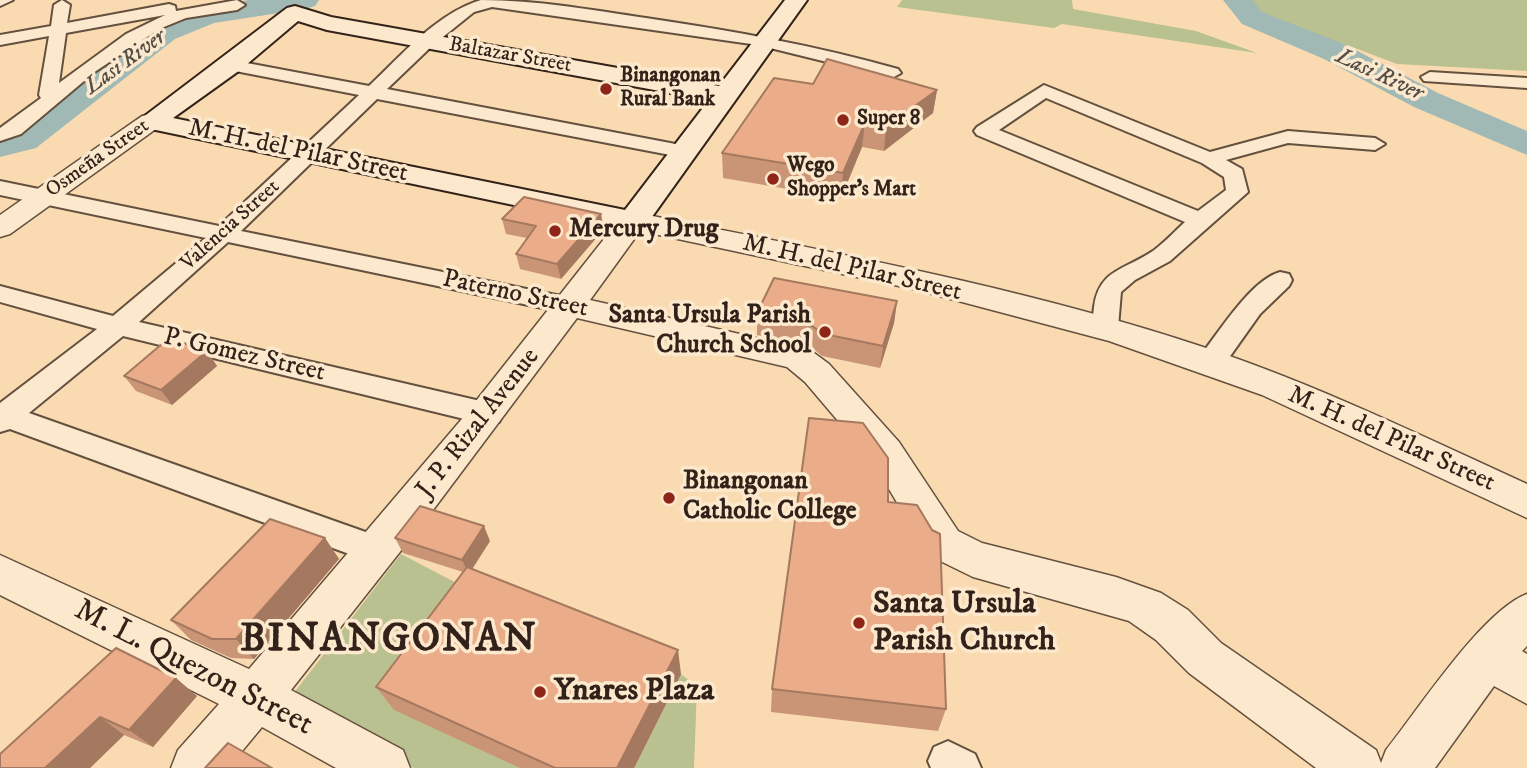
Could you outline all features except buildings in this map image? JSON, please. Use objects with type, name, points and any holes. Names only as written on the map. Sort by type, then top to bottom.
[{"type":"main road","name":"J. P. Rizal Avenue","points":[[633,221],[796,0]]},
{"type":"main road","name":"Baltazar Street","points":[[296,5],[317,22],[726,95]]},
{"type":"main road","name":"Osmeña Street","points":[[151,121],[231,65],[296,5]]},
{"type":"main road","name":"M. H. del Pilar Street","points":[[151,121],[633,221]]},
{"type":"street","points":[[181,7],[203,0]]},
{"type":"street","points":[[491,2],[570,9],[766,42],[826,54],[892,73]]},
{"type":"street","name":"Valencia Street","points":[[2,417],[118,326],[222,236],[427,41],[468,9],[491,2]]},
{"type":"street","points":[[0,40],[59,30],[146,6],[181,7],[238,3]]},
{"type":"street","points":[[0,135],[14,130],[114,51],[159,23],[174,16],[238,3]]},
{"type":"street","points":[[48,96],[62,5]]},
{"type":"street","points":[[231,65],[686,152]]},
{"type":"street","points":[[1430,77],[1524,85]]},
{"type":"street","points":[[1105,327],[1109,289],[1126,275],[1162,256],[1200,220],[1237,192],[1234,174],[1209,159],[1044,91],[984,131],[1200,220]]},
{"type":"street","name":"Osmeña Street","points":[[0,228],[151,121]]},
{"type":"street","points":[[1209,159],[1247,146],[1289,137],[1375,144]]},
{"type":"street","name":"Paterno Street","points":[[0,188],[46,195],[222,236],[570,306],[798,358],[817,373],[886,452],[943,543],[973,559],[1116,596],[1145,607],[1172,625],[1205,657],[1358,768]]},
{"type":"street","name":"J. P. Rizal Avenue","points":[[196,768],[379,551],[489,414],[633,221]]},
{"type":"street","name":"M. H. del Pilar Street","points":[[633,221],[839,264],[1105,327],[1262,381],[1527,502]]},
{"type":"street","points":[[1211,362],[1251,308],[1280,280]]},
{"type":"street","name":"P. Gomez Street","points":[[0,294],[118,326],[489,414]]},
{"type":"street","points":[[2,417],[379,551]]},
{"type":"street","name":"M. L. Quezon Street","points":[[0,574],[256,697],[385,768]]},
{"type":"street","points":[[1404,768],[1489,655],[1527,614]]},
{"type":"street","points":[[1489,655],[1527,681]]},
{"type":"green space","points":[[902,0],[1072,0],[1073,9],[1196,31],[1257,53],[1062,24],[1054,28],[897,7]]},
{"type":"green space","points":[[1241,0],[1527,0],[1527,71],[1397,64],[1352,47],[1277,25]]},
{"type":"green space","points":[[401,554],[470,590],[681,674],[697,687],[694,768],[414,768],[287,702]]},
{"type":"waterway","name":"Lasi River","points":[[0,146],[23,140],[164,33],[207,15],[305,0]]},
{"type":"waterway","name":"Lasi River","points":[[1237,0],[1252,18],[1335,52],[1426,100],[1527,144]]},
{"type":"place","name":"Binangonan Rural Bank","points":[[606,89]]},
{"type":"place","name":"Super 8","points":[[843,120]]},
{"type":"place","name":"Wego Shopper's Mart","points":[[773,179]]},
{"type":"place","name":"Mercury Drug","points":[[555,231]]},
{"type":"place","name":"Santa Ursula Parish Church School","points":[[825,332]]},
{"type":"place","name":"Binangonan Catholic College","points":[[669,498]]},
{"type":"place","name":"Santa Ursula Parish Church","points":[[859,623]]},
{"type":"place","name":"Ynares Plaza","points":[[540,692]]},
{"type":"district","name":"BINANGONAN","points":[[389,642]]}]
